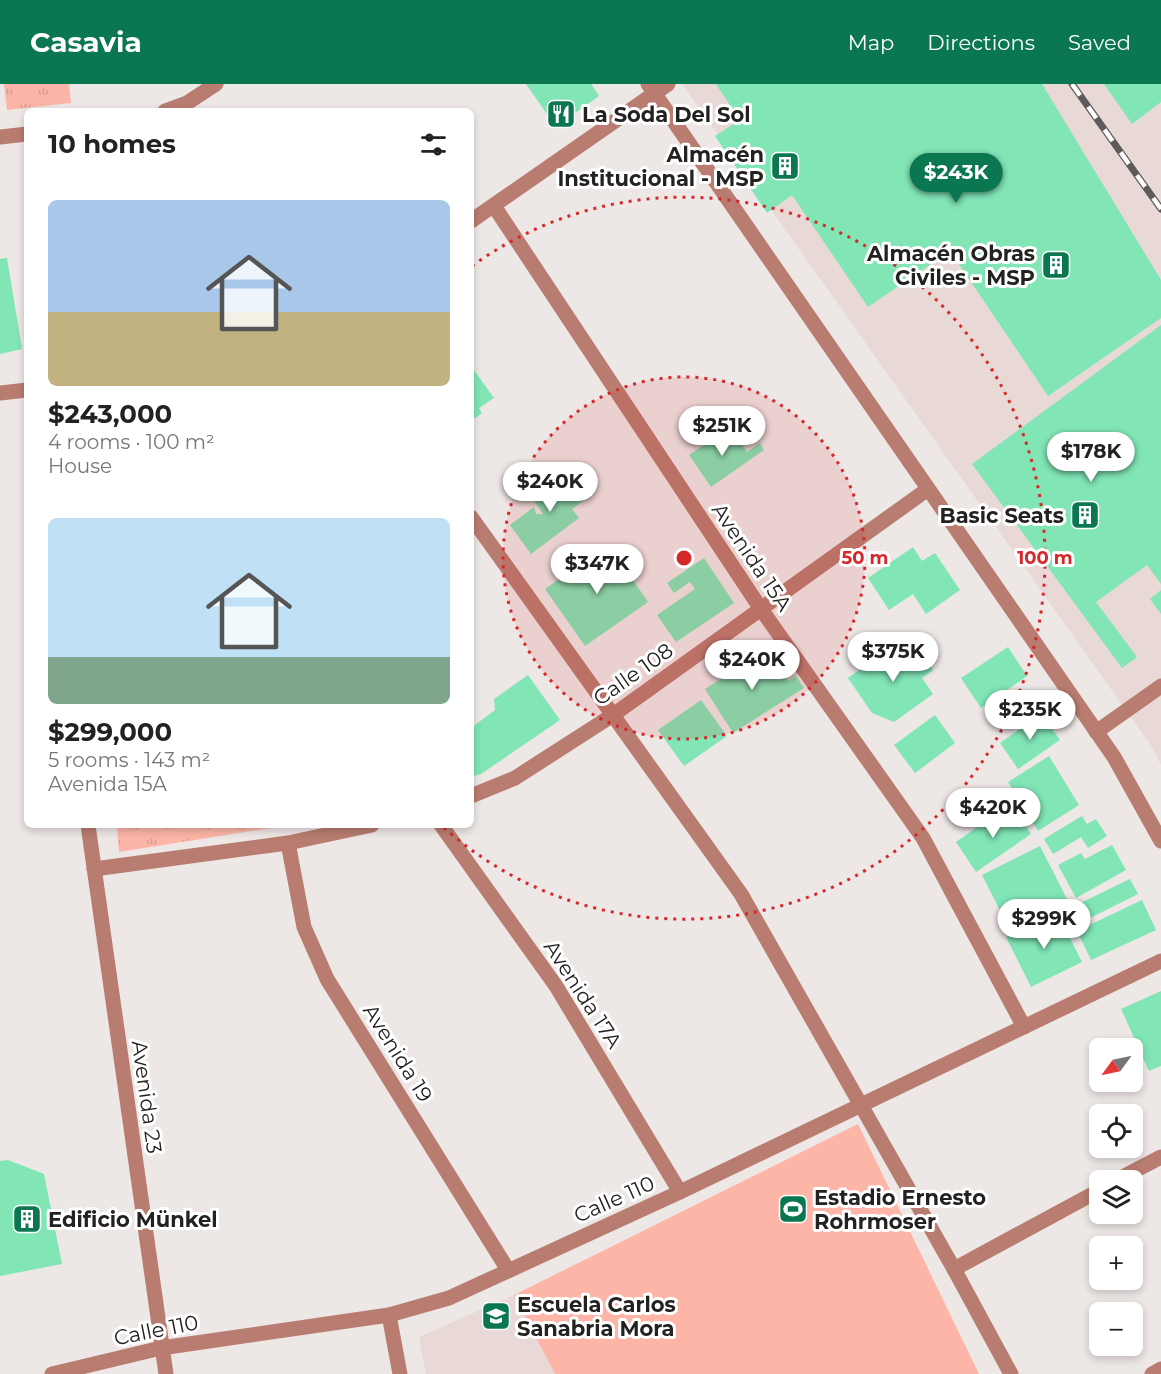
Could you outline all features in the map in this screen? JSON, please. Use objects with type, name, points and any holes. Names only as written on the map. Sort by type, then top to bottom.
[{"type":"street","points":[[173,108],[187,103],[216,84]]},
{"type":"street","points":[[474,219],[651,89],[668,84]]},
{"type":"street","points":[[651,89],[1114,757],[1161,841]]},
{"type":"street","points":[[0,138],[24,134]]},
{"type":"street","name":"Avenida 15A","points":[[494,206],[761,609],[923,838],[1023,1027]]},
{"type":"street","points":[[0,393],[24,392]]},
{"type":"street","name":"Calle 108","points":[[474,795],[515,778],[614,715],[928,489]]},
{"type":"street","points":[[474,520],[741,894],[1011,1374]]},
{"type":"street","points":[[1096,732],[1161,686]]},
{"type":"street","name":"Avenida 23","points":[[88,828],[166,1374]]},
{"type":"street","points":[[94,869],[288,843],[358,828]]},
{"type":"street","name":"Avenida 17A","points":[[443,828],[556,986],[680,1192]]},
{"type":"street","name":"Avenida 19","points":[[288,843],[304,927],[327,979],[508,1270]]},
{"type":"street","name":"Calle 110","points":[[52,1374],[161,1348],[389,1315],[449,1298],[680,1192],[1161,961]]},
{"type":"street","points":[[1136,1170],[1161,1157]]},
{"type":"street","points":[[954,1269],[1089,1196]]},
{"type":"street","points":[[389,1315],[400,1374]]},
{"type":"street","points":[[1152,1374],[1161,1369]]},
{"type":"shaded area","points":[[682,84],[1161,84],[1161,765],[1152,747]]},
{"type":"shaded area","name":"Escuela Carlos Sanabria Mora","points":[[514,1295],[555,1374],[426,1374],[419,1337]]},
{"type":"green space","points":[[4,84],[69,84],[71,103],[7,110]]},
{"type":"green space","points":[[117,828],[271,828],[119,852]]},
{"type":"green space","name":"Estadio Ernesto Rohrmoser","points":[[858,1124],[979,1374],[555,1374],[514,1295]]},
{"type":"building","name":"La Soda Del Sol","points":[[526,84],[591,84],[599,96],[556,127]]},
{"type":"building","points":[[716,84],[1042,84],[1161,280],[1161,318],[1048,396],[950,251],[868,307],[792,195],[767,213],[715,136],[740,120]]},
{"type":"building","points":[[1104,84],[1161,84],[1161,102],[1132,124]]},
{"type":"building","points":[[7,258],[22,349],[0,354],[0,259]]},
{"type":"building","name":"Basic Seats","points":[[1161,325],[1161,584],[1147,565],[1096,602],[1137,657],[1122,668],[972,464]]},
{"type":"building","points":[[474,370],[494,398],[479,408],[482,413],[474,419]]},
{"type":"building","points":[[730,427],[747,452],[760,443],[764,450],[711,487],[689,455]]},
{"type":"building","points":[[571,470],[585,489],[579,493],[584,500],[572,509],[579,518],[531,554],[510,525],[534,507],[536,514],[543,514],[532,498]]},
{"type":"building","points":[[609,545],[648,602],[585,646],[545,589]]},
{"type":"building","points":[[913,547],[922,561],[935,553],[960,590],[926,614],[913,594],[889,610],[868,578]]},
{"type":"building","points":[[704,558],[734,603],[676,642],[657,615],[695,589],[690,582],[674,593],[667,583]]},
{"type":"building","points":[[1161,590],[1161,614],[1150,599]]},
{"type":"building","points":[[900,641],[916,664],[925,657],[933,670],[922,678],[933,694],[894,722],[872,713],[848,678]]},
{"type":"building","points":[[1008,647],[1027,676],[981,708],[961,678]]},
{"type":"building","points":[[768,649],[788,681],[796,676],[804,688],[733,733],[705,689]]},
{"type":"building","points":[[528,675],[560,720],[481,774],[474,776],[474,726],[495,710],[494,699]]},
{"type":"building","points":[[701,700],[727,736],[684,766],[658,730]]},
{"type":"building","points":[[1041,714],[1060,740],[1018,769],[1000,743]]},
{"type":"building","points":[[935,715],[955,743],[915,773],[894,745]]},
{"type":"building","points":[[1049,756],[1079,805],[1038,831],[1008,782]]},
{"type":"building","points":[[1003,809],[1008,817],[1018,815],[1031,834],[976,872],[956,842]]},
{"type":"building","points":[[1082,816],[1087,824],[1096,819],[1107,836],[1088,848],[1081,837],[1053,854],[1044,839]]},
{"type":"building","points":[[1112,845],[1126,870],[1076,898],[1058,865],[1081,853],[1085,859]]},
{"type":"building","points":[[1040,846],[1067,899],[1009,928],[982,875]]},
{"type":"building","points":[[1130,879],[1138,894],[1084,921],[1076,905]]},
{"type":"building","points":[[1142,900],[1156,930],[1091,960],[1077,931]]},
{"type":"building","points":[[1057,912],[1082,962],[1031,987],[1006,937]]},
{"type":"building","points":[[1161,991],[1161,1066],[1149,1071],[1143,1058],[1143,1038],[1134,1038],[1121,1009]]},
{"type":"building","name":"Edificio Münkel","points":[[8,1160],[44,1174],[62,1264],[0,1276],[0,1161]]},
{"type":"railway","points":[[1072,84],[1161,209]]},
{"type":"place","name":"La Soda Del Sol","points":[[561,114]]},
{"type":"place","name":"Almacén Institucional - MSP","points":[[785,166]]},
{"type":"place","name":"Almacén Obras Civiles - MSP","points":[[1056,265]]},
{"type":"place","name":"Basic Seats","points":[[1085,515]]},
{"type":"place","name":"Estadio Ernesto Rohrmoser","points":[[793,1209]]},
{"type":"place","name":"Edificio Münkel","points":[[27,1219]]},
{"type":"place","name":"Escuela Carlos Sanabria Mora","points":[[496,1316]]}]
